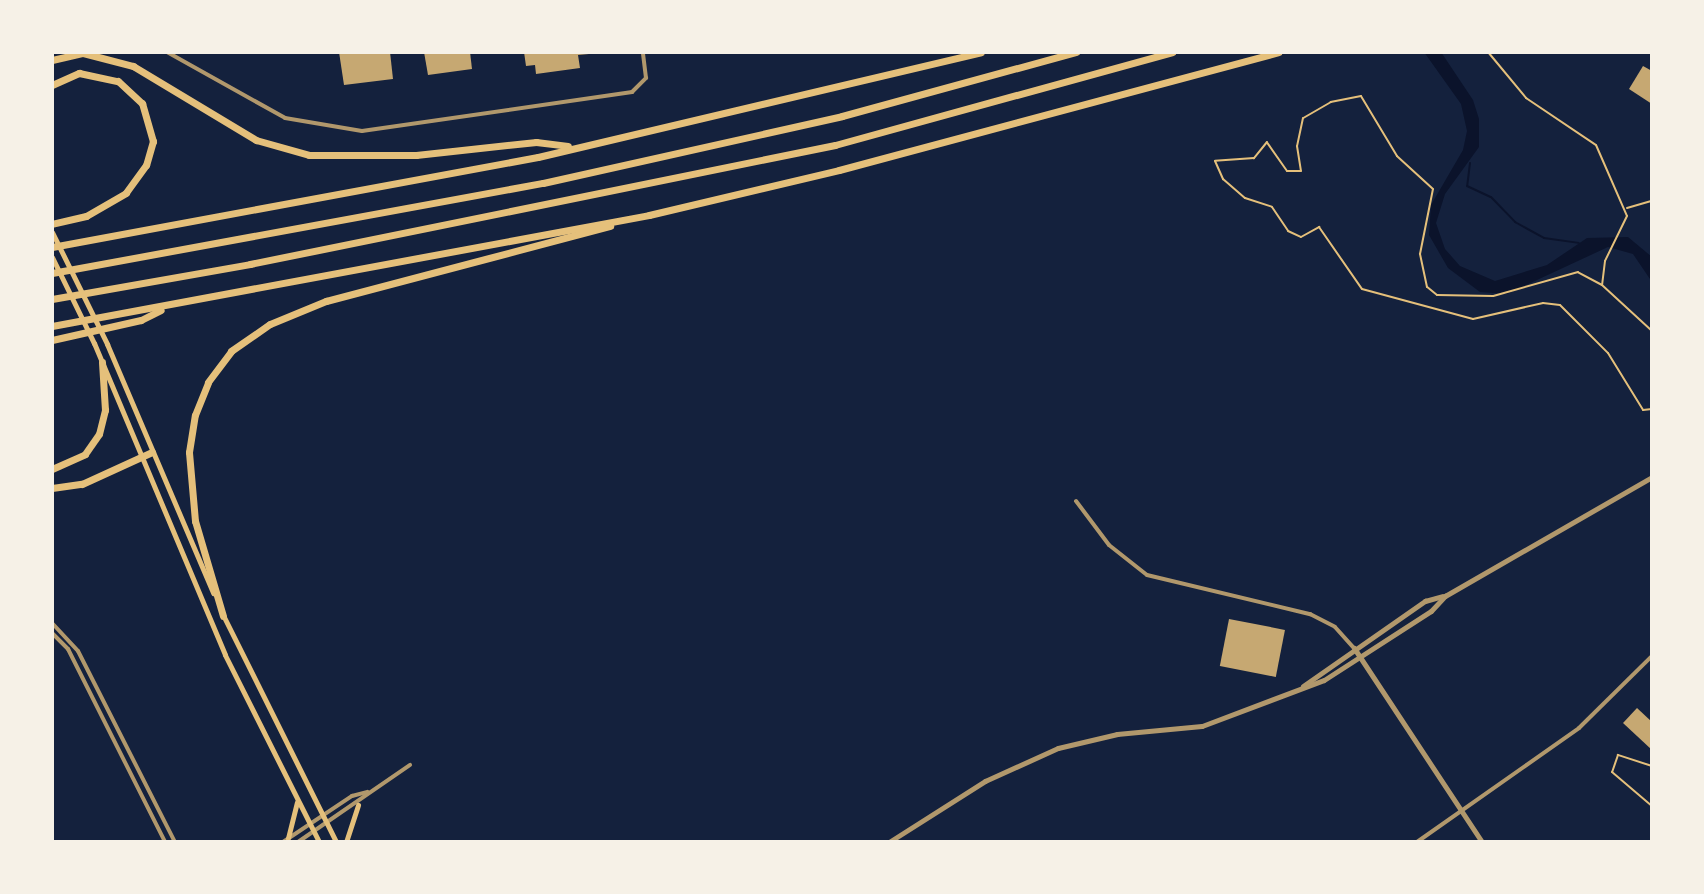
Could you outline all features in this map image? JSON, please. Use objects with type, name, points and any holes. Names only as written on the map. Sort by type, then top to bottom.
[{"type":"highway","points":[[52,247],[575,147],[981,52]]},
{"type":"highway","points":[[52,273],[543,183],[842,116],[1076,52]]},
{"type":"highway","points":[[52,299],[250,264],[835,145],[1172,52]]},
{"type":"highway","points":[[223,616],[195,521],[189,452],[203,393],[231,351],[270,324],[326,301],[649,215],[839,170],[1278,52]]},
{"type":"highway","points":[[52,60],[83,53],[133,66],[256,140],[309,155],[416,155],[536,142],[575,147]]},
{"type":"highway","points":[[52,85],[79,73],[118,81],[142,103],[153,141],[146,165],[126,193],[86,216],[52,224]]},
{"type":"highway","points":[[52,326],[649,215]]},
{"type":"highway","points":[[52,340],[141,320],[171,305]]},
{"type":"highway","points":[[52,469],[85,454],[99,434],[105,410],[102,362]]},
{"type":"highway","points":[[52,488],[82,484],[152,452]]},
{"type":"main road","points":[[52,232],[107,344],[223,616],[336,842]]},
{"type":"main road","points":[[52,257],[94,343],[225,655],[319,842]]},
{"type":"main road","points":[[286,840],[297,815],[297,797]]},
{"type":"main road","points":[[346,842],[358,805]]},
{"type":"street","points":[[167,52],[285,118],[362,131],[632,92],[646,78],[643,52]]},
{"type":"street","points":[[889,842],[985,781],[1054,749],[1117,734],[1202,726],[1302,686],[1361,657],[1445,596],[1652,477]]},
{"type":"street","points":[[1076,501],[1109,545],[1147,575],[1282,604],[1335,627],[1361,657],[1482,842]]},
{"type":"street","points":[[1302,686],[1425,601],[1445,596]]},
{"type":"street","points":[[52,623],[78,651],[175,842]]},
{"type":"street","points":[[52,633],[68,649],[165,842]]},
{"type":"street","points":[[1417,842],[1463,813],[1579,728],[1652,656]]},
{"type":"street","points":[[286,840],[410,765]]},
{"type":"street","points":[[298,842],[358,805],[370,791]]},
{"type":"path","points":[[1488,52],[1526,98],[1596,145],[1626,208],[1624,224],[1605,261],[1602,285]]},
{"type":"path","points":[[1652,331],[1602,285],[1578,272],[1493,296],[1437,295],[1427,287],[1420,254],[1433,189],[1397,156],[1361,96],[1331,102],[1303,118],[1297,146],[1301,171],[1287,171],[1267,142],[1254,158],[1215,161],[1223,179],[1245,198],[1272,207],[1288,231],[1301,237],[1319,227],[1362,289],[1426,302],[1473,319],[1543,303],[1560,305],[1608,353],[1643,410],[1652,409]]},
{"type":"path","points":[[1626,208],[1652,201]]},
{"type":"path","points":[[1652,766],[1618,755],[1612,772],[1652,806]]},
{"type":"water","points":[[1424,52],[1441,52],[1473,100],[1479,119],[1479,147],[1445,194],[1436,223],[1445,249],[1460,266],[1495,281],[1547,265],[1587,238],[1628,237],[1652,257],[1652,282],[1633,254],[1608,247],[1507,294],[1480,292],[1448,268],[1429,235],[1431,205],[1463,150],[1467,131],[1461,104]]},
{"type":"building","points":[[339,52],[390,52],[393,79],[344,85]]},
{"type":"building","points":[[424,52],[470,52],[472,69],[428,75]]},
{"type":"building","points":[[524,52],[589,54],[578,55],[580,68],[536,74],[535,65],[526,66]]},
{"type":"building","points":[[1643,66],[1652,71],[1652,104],[1629,89]]},
{"type":"building","points":[[1229,619],[1285,630],[1276,677],[1220,666]]},
{"type":"building","points":[[1637,708],[1652,722],[1652,750],[1623,723]]},
{"type":"waterway","points":[[1470,163],[1467,186],[1491,197],[1515,222],[1544,238],[1579,243]]}]
